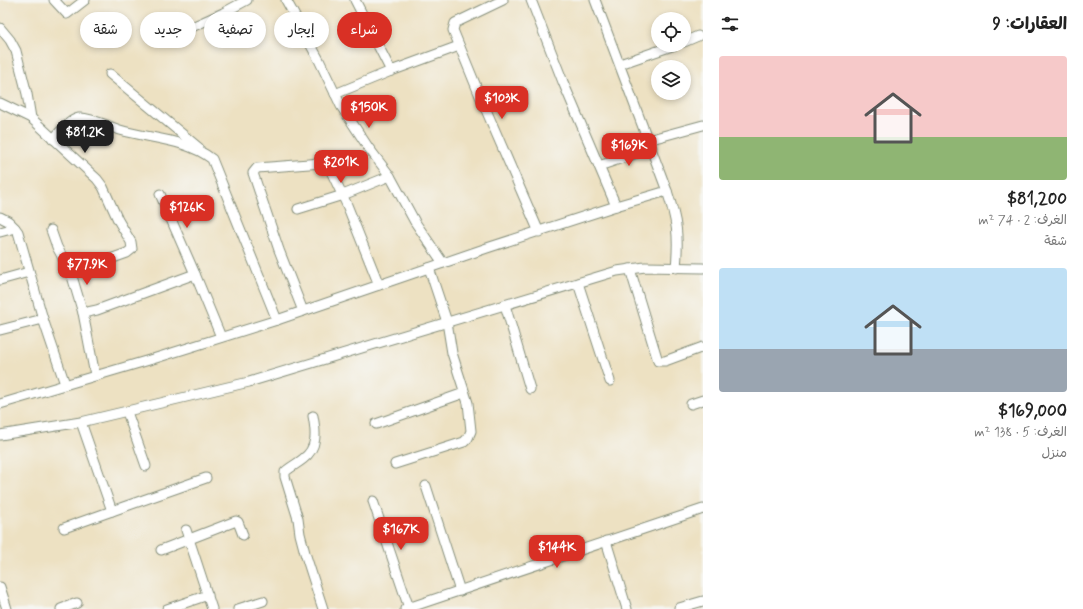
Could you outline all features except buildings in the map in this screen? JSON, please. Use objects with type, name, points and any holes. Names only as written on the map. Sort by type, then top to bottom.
[{"type":"street","points":[[54,0],[67,14],[85,0]]},
{"type":"street","points":[[196,25],[247,0]]},
{"type":"street","points":[[286,0],[319,60],[341,106],[368,147],[390,176],[415,222],[443,263]]},
{"type":"street","points":[[355,0],[391,71]]},
{"type":"street","points":[[503,0],[455,22],[453,30],[539,232]]},
{"type":"street","points":[[531,0],[563,82],[616,206]]},
{"type":"street","points":[[596,0],[667,191],[677,226],[678,237],[676,268]]},
{"type":"street","points":[[0,28],[10,40],[16,51],[27,94],[31,118]]},
{"type":"street","points":[[691,39],[698,36]]},
{"type":"street","points":[[335,94],[391,71],[459,46]]},
{"type":"street","points":[[620,64],[655,52]]},
{"type":"street","points":[[110,74],[212,159],[277,320]]},
{"type":"street","points":[[0,103],[31,118],[93,175],[100,183],[132,247],[127,253],[71,273]]},
{"type":"street","points":[[53,139],[73,120],[80,118],[194,148],[212,159]]},
{"type":"street","points":[[599,166],[650,144],[703,125]]},
{"type":"street","points":[[303,311],[279,250],[253,172],[257,168],[326,164],[343,195],[379,285]]},
{"type":"street","points":[[298,209],[343,195],[390,176]]},
{"type":"street","points":[[0,404],[156,358],[277,320],[443,263],[616,206],[667,191]]},
{"type":"street","points":[[160,194],[221,337]]},
{"type":"street","points":[[0,217],[8,221],[18,232],[43,319],[65,384]]},
{"type":"street","points":[[0,232],[15,228]]},
{"type":"street","points":[[51,230],[57,246],[71,273],[83,313],[95,375]]},
{"type":"street","points":[[0,435],[81,422],[250,382],[604,274],[645,267],[703,268]]},
{"type":"street","points":[[396,464],[464,442],[468,438],[471,431],[468,403],[452,353],[446,322],[429,268]]},
{"type":"street","points":[[630,269],[658,361],[665,362],[703,347]]},
{"type":"street","points":[[0,280],[29,272]]},
{"type":"street","points":[[83,313],[97,310],[195,274]]},
{"type":"street","points":[[578,283],[610,381]]},
{"type":"street","points":[[505,305],[530,389]]},
{"type":"street","points":[[0,330],[43,319]]},
{"type":"street","points":[[376,424],[464,393]]},
{"type":"street","points":[[690,404],[703,400]]},
{"type":"street","points":[[128,412],[146,466]]},
{"type":"street","points":[[313,416],[316,437],[315,444],[304,458],[285,472],[285,477],[298,519],[305,553],[323,609]]},
{"type":"street","points":[[81,422],[112,511]]},
{"type":"street","points":[[64,528],[206,478]]},
{"type":"street","points":[[426,486],[460,591]]},
{"type":"street","points":[[373,502],[407,608],[703,509]]},
{"type":"street","points":[[160,550],[188,534],[236,521],[238,522],[243,536]]},
{"type":"street","points":[[188,534],[212,609]]},
{"type":"street","points":[[606,541],[627,609]]},
{"type":"street","points":[[0,587],[7,609]]},
{"type":"street","points":[[167,609],[208,595]]},
{"type":"street","points":[[238,609],[263,601]]},
{"type":"street","points":[[679,608],[703,601]]},
{"type":"street","points":[[61,609],[78,604]]}]
